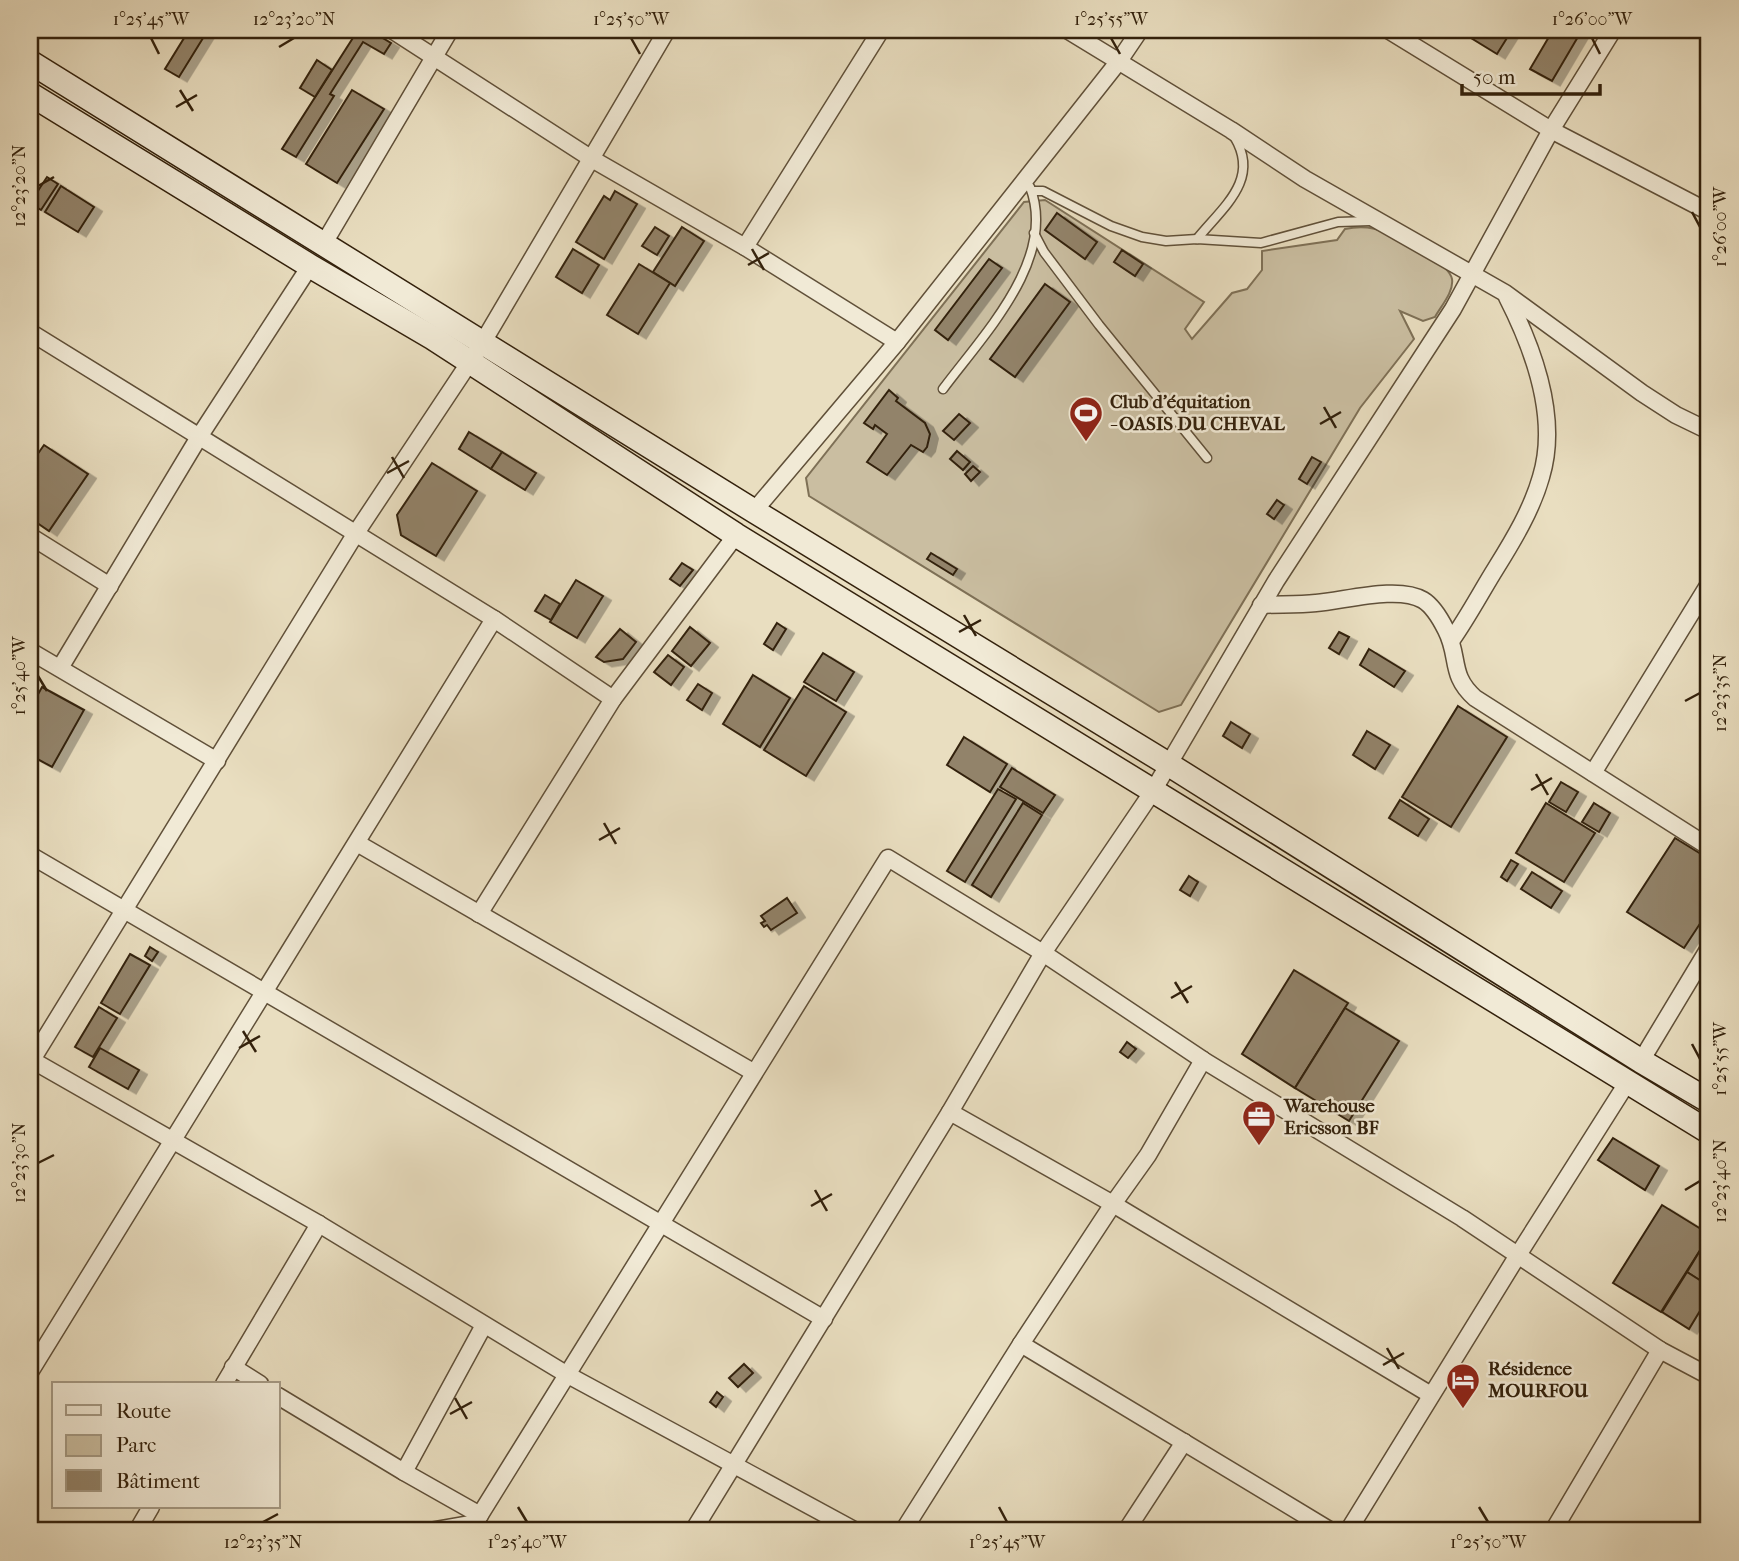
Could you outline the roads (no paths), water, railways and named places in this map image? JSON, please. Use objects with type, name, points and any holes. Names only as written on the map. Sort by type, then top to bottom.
[{"type":"street","points":[[392,30],[592,159],[745,247],[897,341]]},
{"type":"street","points":[[323,245],[450,30]]},
{"type":"street","points":[[667,30],[483,342],[356,533],[30,1061],[319,1224],[566,1374],[856,1531]]},
{"type":"street","points":[[745,247],[881,30]]},
{"type":"street","points":[[1067,30],[1231,130],[1305,179],[1505,293],[1642,393],[1676,415],[1709,431]]},
{"type":"street","points":[[754,511],[1029,184],[1140,30]]},
{"type":"street","points":[[1388,30],[1551,130],[1709,212]]},
{"type":"street","points":[[693,1531],[950,1112],[1043,953],[1153,791],[1261,605],[1473,275],[1551,130],[1613,30]]},
{"type":"street","points":[[30,62],[1709,1101]]},
{"type":"street","points":[[30,93],[470,362],[736,535],[1709,1132]]},
{"type":"street","points":[[60,668],[199,437],[310,266]]},
{"type":"street","points":[[1451,641],[1516,538],[1542,476],[1546,442],[1542,389],[1534,354],[1505,293]]},
{"type":"street","points":[[30,332],[494,619],[613,699]]},
{"type":"street","points":[[479,914],[613,699],[736,535]]},
{"type":"street","points":[[30,536],[110,586]]},
{"type":"street","points":[[1593,773],[1709,584]]},
{"type":"street","points":[[1261,605],[1401,595],[1422,600],[1433,610],[1451,641],[1463,688],[1709,847]]},
{"type":"street","points":[[30,1372],[494,619]]},
{"type":"street","points":[[30,651],[217,761]]},
{"type":"street","points":[[357,844],[753,1072]]},
{"type":"street","points":[[30,855],[824,1319]]},
{"type":"street","points":[[280,1397],[404,1472],[476,1521],[888,858],[1043,953],[1203,1060],[1451,1211],[1660,1350],[1709,1376]]},
{"type":"street","points":[[1641,1060],[1709,948]]},
{"type":"street","points":[[903,1531],[1021,1344],[1148,1155],[1203,1060]]},
{"type":"street","points":[[1348,1531],[1627,1083]]},
{"type":"street","points":[[950,1112],[1113,1204],[1431,1395]]},
{"type":"street","points":[[224,1382],[319,1224]]},
{"type":"street","points":[[404,1472],[484,1325]]},
{"type":"street","points":[[1021,1344],[1331,1531]]},
{"type":"street","points":[[1553,1531],[1660,1350]]},
{"type":"street","points":[[233,1367],[257,1382]]},
{"type":"street","points":[[1126,1531],[1184,1442]]},
{"type":"street","points":[[137,1531],[150,1508]]},
{"type":"lane","points":[[1197,239],[1237,189],[1244,172],[1245,161],[1231,130]]},
{"type":"lane","points":[[943,389],[1019,287],[1029,263],[1034,233],[1035,201],[1029,184]]},
{"type":"lane","points":[[1029,184],[1111,226],[1142,237],[1166,240],[1261,243],[1338,222],[1377,221]]},
{"type":"lane","points":[[1034,233],[1044,252],[1099,325],[1207,457]]},
{"type":"lane","points":[[407,1531],[476,1521]]},
{"type":"place","name":"Club d'équitation - OASIS DU CHEVAL","points":[[1086,443]]},
{"type":"place","name":"Warehouse Ericsson BF","points":[[1259,1147]]},
{"type":"place","name":"Résidence MOURFOU","points":[[1463,1410]]}]
